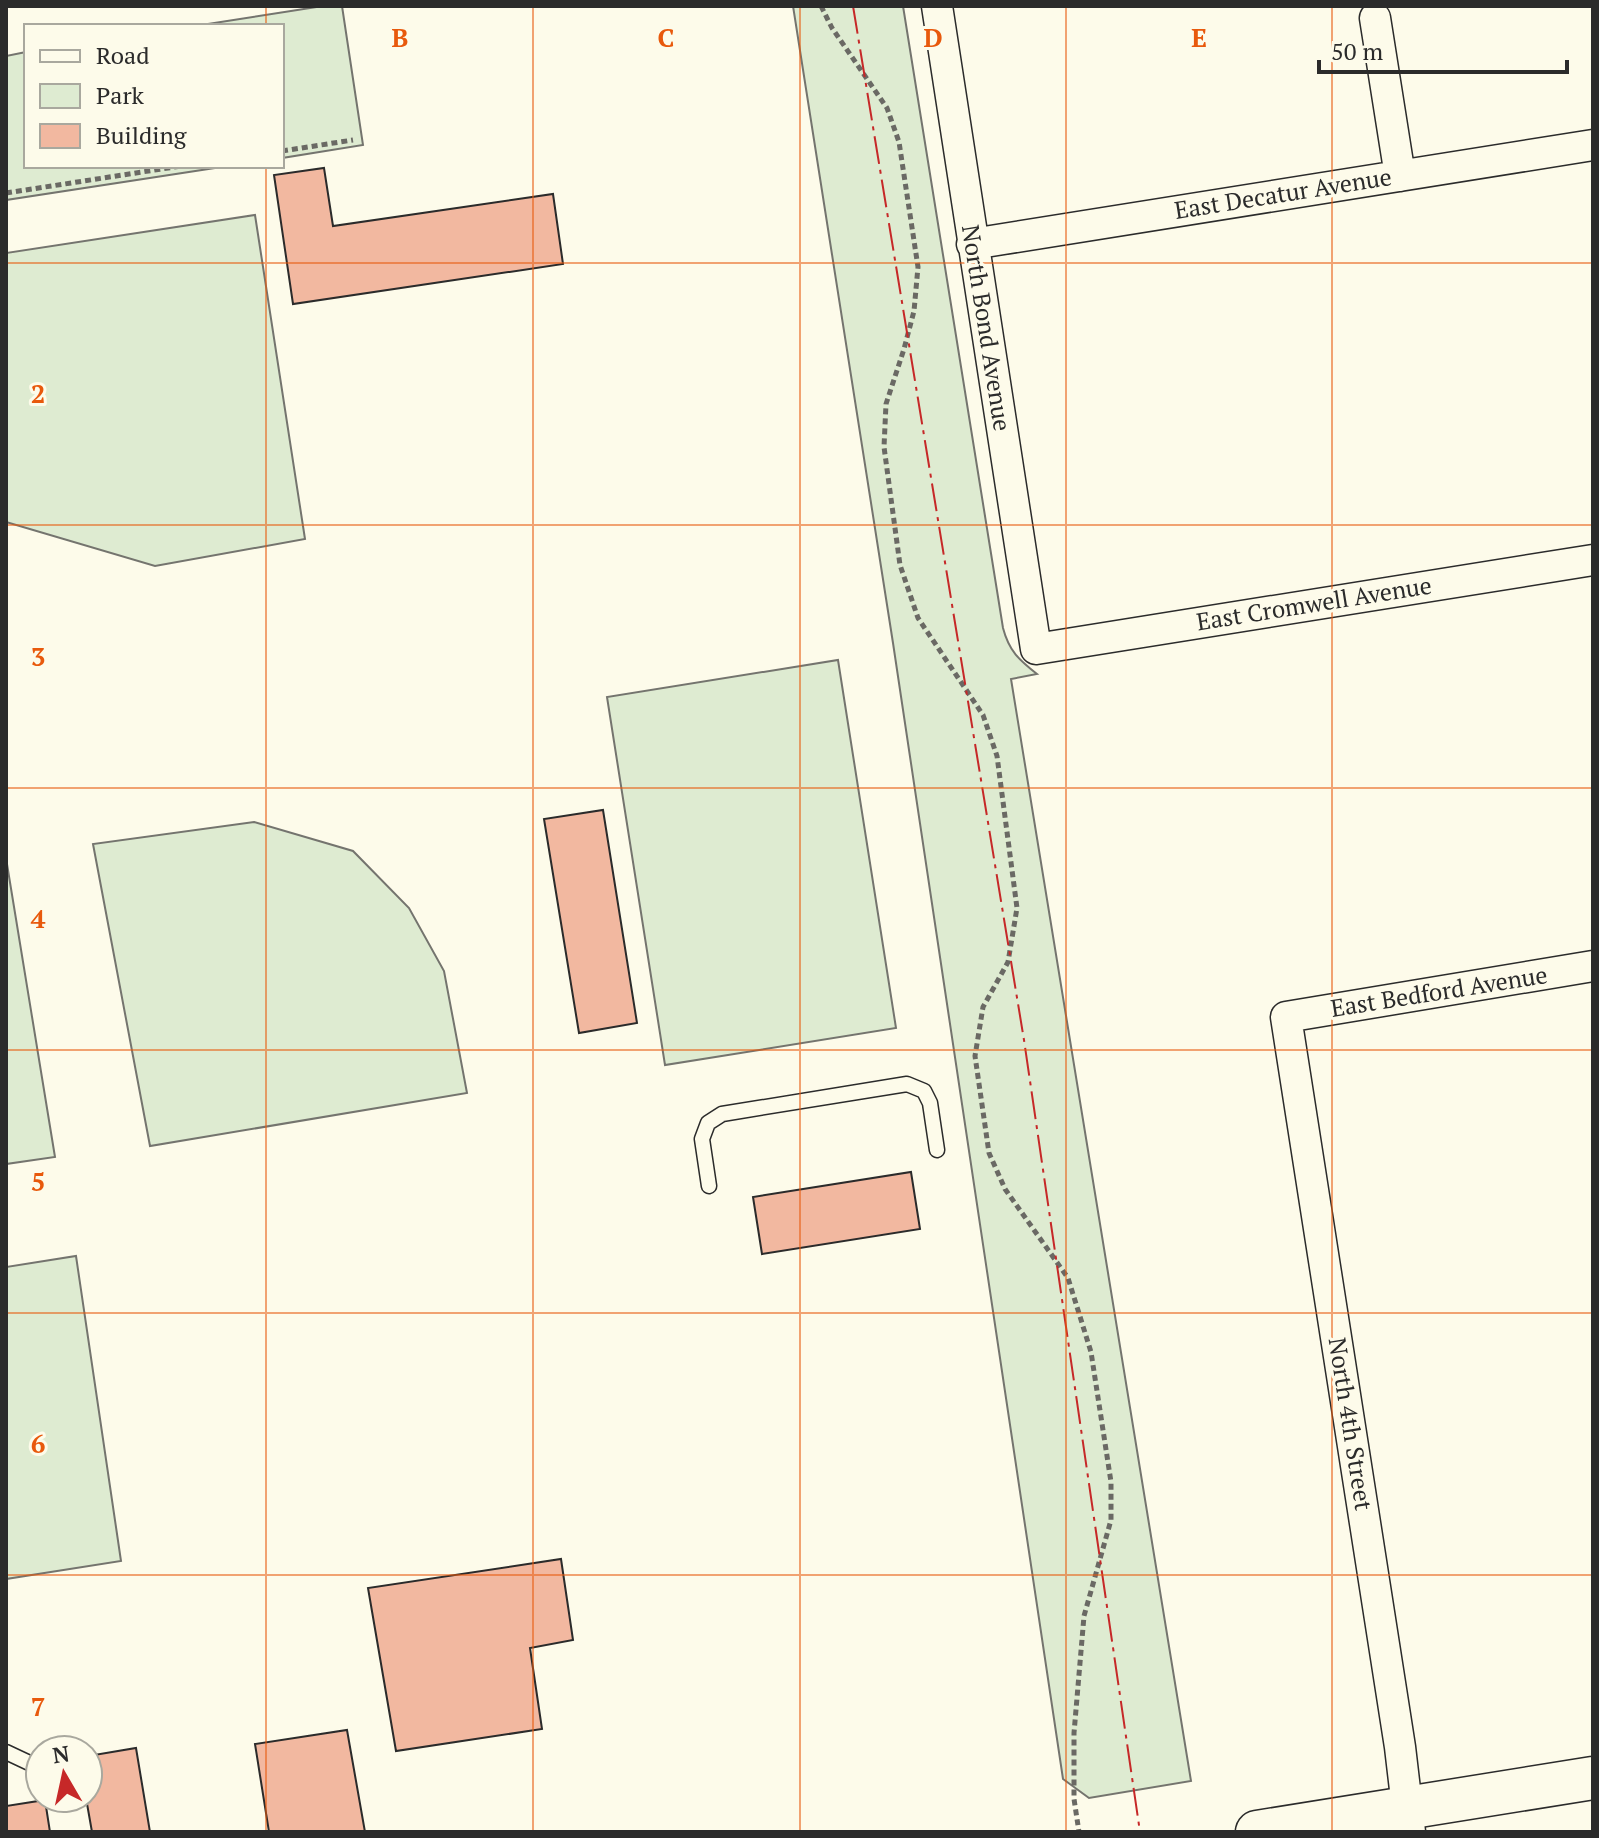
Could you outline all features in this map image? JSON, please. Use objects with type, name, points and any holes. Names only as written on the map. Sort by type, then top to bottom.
[{"type":"main road","points":[[1257,1832],[1409,1820],[1593,1778]]},
{"type":"street","name":"North Bond Avenue","points":[[937,6],[1036,649]]},
{"type":"street","points":[[1375,18],[1400,176]]},
{"type":"street","name":"East Decatur Avenue","points":[[972,244],[1593,145]]},
{"type":"street","name":"East Cromwell Avenue","points":[[1036,649],[1593,560]]},
{"type":"street","name":"East Bedford Avenue","points":[[1286,1017],[1593,966]]},
{"type":"street","name":"North 4th Street","points":[[1286,1017],[1409,1820]]},
{"type":"lane","points":[[709,1186],[702,1139],[708,1123],[722,1114],[907,1084],[924,1091],[930,1103],[937,1150]]},
{"type":"path","points":[[821,6],[890,116],[899,142],[918,267],[914,311],[886,404],[884,447],[900,565],[918,618],[983,715],[997,756],[1017,908],[1008,962],[983,1007],[975,1056],[989,1153],[1005,1189],[1068,1278],[1091,1352],[1111,1482],[1111,1520],[1084,1616],[1074,1733],[1074,1799],[1079,1832]]},
{"type":"path","points":[[284,151],[353,140]]},
{"type":"path","points":[[6,193],[168,168]]},
{"type":"green space","points":[[323,6],[342,6],[363,145],[284,158],[284,24],[208,24]]},
{"type":"green space","points":[[793,6],[903,6],[1003,628],[1016,654],[1037,674],[1011,679],[1191,1781],[1089,1798],[1063,1779],[893,643]]},
{"type":"green space","points":[[24,52],[24,168],[215,168],[6,200],[6,56]]},
{"type":"green space","points":[[255,215],[305,539],[155,566],[6,522],[6,253]]},
{"type":"green space","points":[[838,660],[896,1028],[665,1065],[607,697]]},
{"type":"green space","points":[[254,822],[353,851],[409,908],[444,971],[467,1093],[150,1146],[93,844]]},
{"type":"green space","points":[[6,858],[55,1157],[6,1164]]},
{"type":"green space","points":[[76,1256],[121,1561],[6,1579],[6,1267]]},
{"type":"building","points":[[324,168],[333,226],[553,194],[563,264],[293,304],[274,175]]},
{"type":"building","points":[[603,810],[637,1023],[579,1033],[544,819]]},
{"type":"building","points":[[911,1172],[920,1229],[762,1254],[753,1197]]},
{"type":"building","points":[[561,1559],[573,1640],[530,1648],[542,1729],[396,1751],[368,1588]]},
{"type":"building","points":[[347,1730],[365,1832],[269,1832],[255,1744]]},
{"type":"building","points":[[136,1748],[150,1832],[92,1832],[89,1814],[104,1814],[104,1753]]},
{"type":"building","points":[[24,1803],[24,1814],[47,1814],[50,1832],[6,1832],[6,1806]]},
{"type":"power","points":[[853,6],[1024,1040],[1140,1832]]}]
